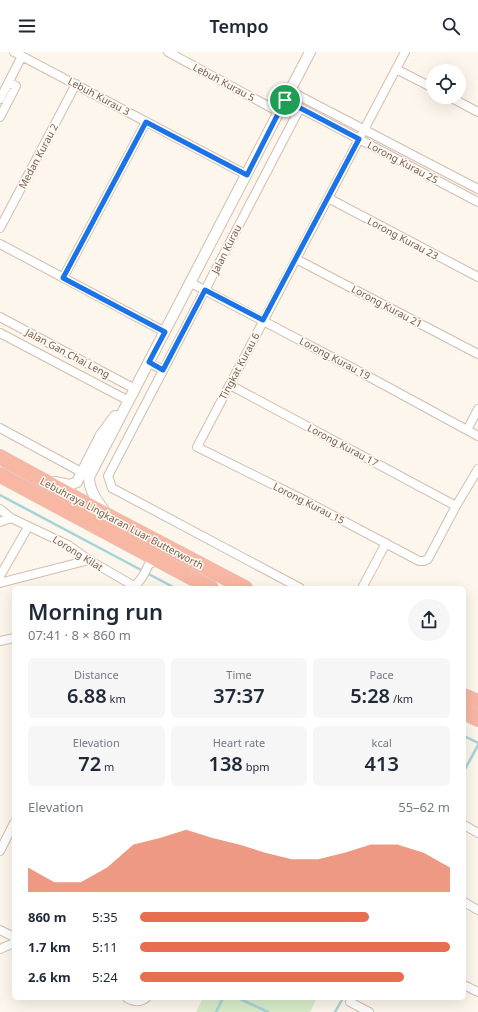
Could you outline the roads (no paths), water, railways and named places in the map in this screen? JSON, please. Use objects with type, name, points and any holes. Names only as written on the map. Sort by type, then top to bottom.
[{"type":"highway","name":"Lebuhraya Lingkaran Luar Butterworth","points":[[0,457],[241,586]]},
{"type":"highway","name":"Lebuhraya Lingkaran Luar Butterworth","points":[[0,475],[148,564],[206,586]]},
{"type":"highway","points":[[466,697],[478,702]]},
{"type":"highway","points":[[466,713],[478,719]]},
{"type":"street","name":"Lebuh Kurau 5","points":[[168,52],[279,112]]},
{"type":"street","name":"Jalan Kurau","points":[[108,516],[91,490],[89,477],[310,52]]},
{"type":"street","name":"Tingkat Kurau 6","points":[[197,447],[405,52]]},
{"type":"street","points":[[0,99],[9,82],[18,54]]},
{"type":"street","name":"Lebuh Kurau 3","points":[[18,54],[247,175]]},
{"type":"street","points":[[396,69],[426,84]]},
{"type":"street","points":[[0,117],[16,86],[9,82]]},
{"type":"street","name":"Medan Kurau 2","points":[[0,228],[76,84]]},
{"type":"street","name":"Lorong Kurau 25","points":[[290,91],[478,188]]},
{"type":"street","name":"Lorong Kurau 25","points":[[285,100],[478,202]]},
{"type":"street","points":[[463,104],[478,112]]},
{"type":"street","name":"Jalan Kurau","points":[[296,586],[112,488],[108,476],[300,108]]},
{"type":"street","points":[[63,278],[146,122]]},
{"type":"street","name":"Lorong Kurau 23","points":[[328,198],[478,277]]},
{"type":"street","points":[[0,244],[165,332]]},
{"type":"street","name":"Lorong Kurau 21","points":[[296,259],[478,354]]},
{"type":"street","name":"Lorong Kurau 19","points":[[191,283],[263,320],[478,436]]},
{"type":"street","name":"Jalan Gan Chai Leng","points":[[0,317],[135,389]]},
{"type":"street","name":"Jalan Gan Chai Leng","points":[[0,334],[126,405]]},
{"type":"street","points":[[149,362],[163,370]]},
{"type":"street","name":"Lorong Kurau 17","points":[[230,385],[456,506]]},
{"type":"street","name":"Jalan Kurau","points":[[36,476],[60,484],[70,485],[77,482],[83,473],[101,434],[114,416],[126,405]]},
{"type":"street","points":[[467,430],[478,409]]},
{"type":"street","points":[[0,428],[83,473]]},
{"type":"street","name":"Lorong Kurau 15","points":[[197,447],[419,561],[428,559],[456,506]]},
{"type":"street","points":[[456,506],[478,469]]},
{"type":"street","name":"Lorong Kilat","points":[[0,509],[11,518],[68,545],[117,578],[132,586]]},
{"type":"street","points":[[0,522],[11,518]]},
{"type":"street","points":[[0,576],[28,527]]},
{"type":"street","points":[[363,586],[386,543]]},
{"type":"street","points":[[0,583],[89,560]]},
{"type":"street","points":[[135,586],[148,564]]},
{"type":"street","points":[[0,641],[12,638]]},
{"type":"street","points":[[466,826],[478,833]]},
{"type":"street","points":[[0,851],[12,828]]},
{"type":"street","points":[[466,903],[478,910]]},
{"type":"street","points":[[0,930],[12,936]]},
{"type":"street","points":[[0,949],[12,944]]},
{"type":"street","points":[[466,986],[478,992]]},
{"type":"street","points":[[130,1000],[133,1002],[144,1000]]},
{"type":"street","points":[[350,1002],[369,1012]]},
{"type":"waterway","points":[[0,495],[171,586]]},
{"type":"waterway","points":[[466,737],[478,743]]},
{"type":"waterway","points":[[466,767],[478,745]]},
{"type":"waterway","points":[[216,1012],[222,1000]]},
{"type":"waterway","points":[[242,1000],[268,1012]]},
{"type":"waterway","points":[[335,1012],[342,1000]]}]
